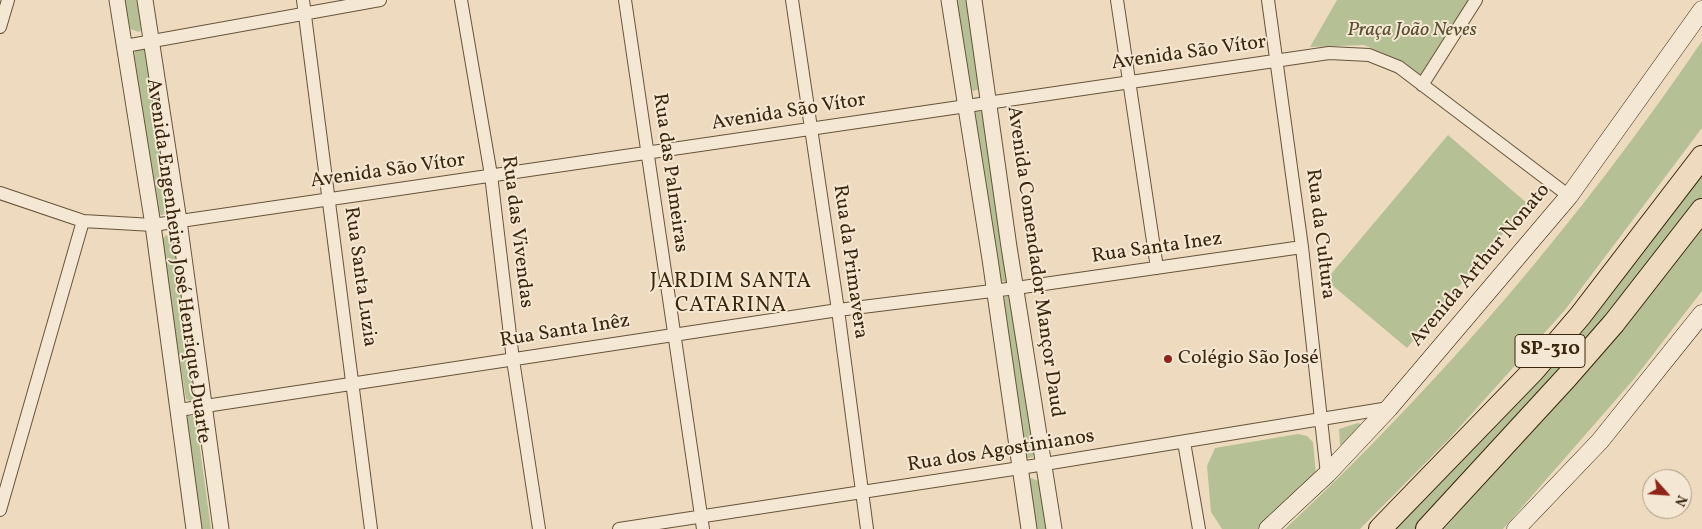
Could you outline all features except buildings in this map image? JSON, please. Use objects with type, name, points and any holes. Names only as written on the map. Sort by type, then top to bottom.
[{"type":"highway","name":"SP-310","points":[[1380,529],[1538,364],[1580,316],[1702,157]]},
{"type":"highway","name":"SP-310","points":[[1426,529],[1566,378],[1614,322],[1702,210]]},
{"type":"main road","name":"Avenida Arthur Nonato","points":[[1268,529],[1327,474],[1389,408],[1569,196],[1702,10]]},
{"type":"main road","points":[[1516,529],[1600,441],[1702,314]]},
{"type":"street","points":[[0,27],[8,0]]},
{"type":"street","name":"Avenida Engenheiro José Henrique Duarte","points":[[116,0],[153,225],[194,529]]},
{"type":"street","name":"Avenida Engenheiro José Henrique Duarte","points":[[145,0],[180,221],[206,404],[221,529]]},
{"type":"street","name":"Rua Santa Luzia","points":[[302,0],[354,384],[371,529]]},
{"type":"street","points":[[125,46],[380,0]]},
{"type":"street","name":"Rua das Vivendas","points":[[461,0],[491,176],[513,360],[538,529]]},
{"type":"street","name":"Rua das Palmeiras","points":[[624,0],[702,523]]},
{"type":"street","name":"Rua da Primavera","points":[[792,0],[838,310],[867,529]]},
{"type":"street","points":[[949,0],[995,290],[1029,529]]},
{"type":"street","name":"Avenida Comendador Mançor Daud","points":[[974,0],[1016,288],[1054,529]]},
{"type":"street","points":[[1117,0],[1157,268]]},
{"type":"street","name":"Rua da Cultura","points":[[1268,0],[1302,247],[1323,420],[1327,474]]},
{"type":"street","points":[[1422,85],[1476,0]]},
{"type":"street","name":"Avenida São Vítor","points":[[0,193],[83,221],[153,225],[1329,53],[1369,55],[1399,67],[1569,196]]},
{"type":"street","points":[[0,510],[5,477],[83,221]]},
{"type":"street","name":"Rua Santa Inez","points":[[1016,288],[1302,247]]},
{"type":"street","name":"Rua Santa Inêz","points":[[179,410],[206,404],[354,384],[838,310],[1016,288]]},
{"type":"street","name":"Rua dos Agostinianos","points":[[619,529],[702,523],[862,492],[1389,408]]},
{"type":"street","points":[[1184,442],[1199,529]]},
{"type":"green space","points":[[125,0],[138,0],[142,29],[139,32],[130,29]]},
{"type":"green space","points":[[956,0],[970,0],[980,89],[973,91],[970,86]]},
{"type":"green space","name":"Praça João Neves","points":[[1337,0],[1470,0],[1421,77],[1405,63],[1364,45],[1310,47]]},
{"type":"green space","points":[[1702,41],[1702,128],[1565,310],[1449,439],[1360,529],[1285,529],[1399,416],[1507,297],[1608,172]]},
{"type":"green space","points":[[137,48],[143,48],[147,51],[170,208],[168,212],[162,215],[156,215],[134,53]]},
{"type":"green space","points":[[977,111],[986,113],[1009,278],[1006,282],[1001,281],[973,115]]},
{"type":"green space","points":[[1448,135],[1528,204],[1407,348],[1326,280]]},
{"type":"green space","points":[[1702,168],[1702,197],[1631,290],[1416,529],[1393,529]]},
{"type":"green space","points":[[1702,227],[1702,291],[1634,379],[1503,529],[1444,529],[1517,447]]},
{"type":"green space","points":[[166,235],[174,238],[199,396],[190,401],[186,399],[161,241]]},
{"type":"green space","points":[[1011,295],[1014,298],[1034,453],[1033,457],[1025,459],[1003,298]]},
{"type":"green space","points":[[188,416],[193,416],[196,420],[211,529],[199,529],[185,420]]},
{"type":"green space","points":[[1358,423],[1363,425],[1342,446],[1340,445],[1339,429]]},
{"type":"green space","points":[[1298,434],[1307,436],[1313,442],[1316,474],[1260,529],[1222,529],[1211,512],[1207,466],[1215,448]]},
{"type":"green space","points":[[1031,478],[1041,482],[1047,529],[1032,529],[1026,483]]},
{"type":"place","name":"Colégio São José","points":[[1168,359]]},
{"type":"district","name":"JARDIM SANTA CATARINA","points":[[731,295]]}]
